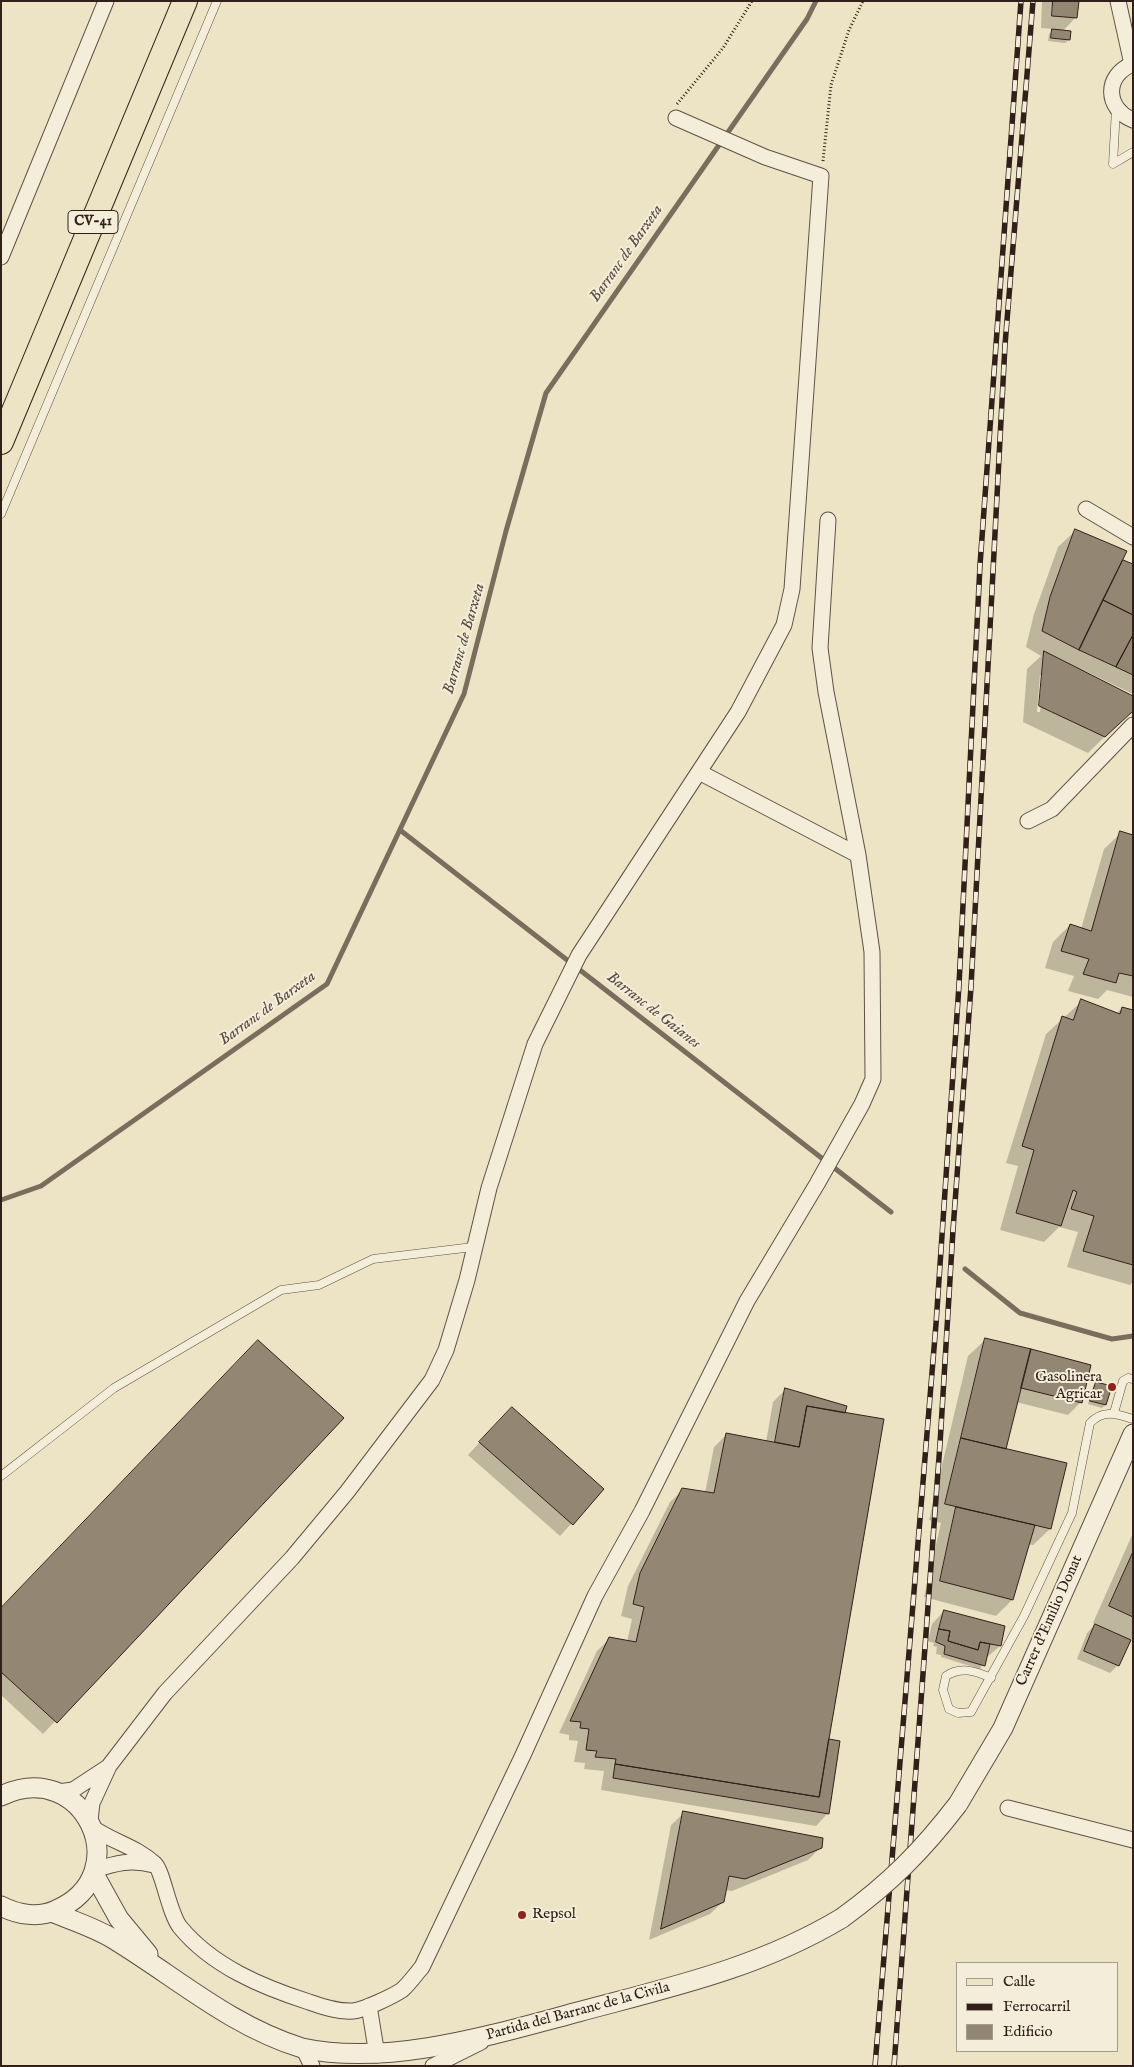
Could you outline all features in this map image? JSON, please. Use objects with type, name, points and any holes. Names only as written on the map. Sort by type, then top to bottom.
[{"type":"main road","name":"CV-41","points":[[1,442],[185,1]]},
{"type":"street","points":[[1,257],[106,1]]},
{"type":"street","points":[[1118,1],[1133,64],[1124,68],[1112,82],[1111,91],[1116,109],[1123,116],[1133,120]]},
{"type":"street","points":[[3,1909],[22,1914],[37,1915],[52,1912],[78,1898],[94,1872],[97,1849],[92,1824],[92,1804],[109,1766],[165,1692],[292,1558],[432,1380],[446,1350],[467,1280],[489,1188],[535,1044],[579,955],[738,712],[784,625],[792,589],[821,176],[765,156],[676,118]]},
{"type":"street","points":[[1086,509],[1133,537]]},
{"type":"street","points":[[5,1792],[43,1788],[58,1792],[76,1803],[92,1824],[105,1836],[140,1851],[157,1866],[165,1893],[179,1925],[196,1944],[218,1962],[274,1991],[328,2009],[354,2011],[402,1990],[422,1967],[523,1755],[595,1596],[642,1511],[747,1301],[840,1144],[862,1104],[873,1079],[872,952],[858,855],[826,692],[820,648],[828,520]]},
{"type":"street","points":[[1028,821],[1052,809],[1133,725]]},
{"type":"street","points":[[700,772],[858,855]]},
{"type":"street","name":"Carrer d'Emilio Donat","points":[[958,1804],[1003,1728],[1133,1434]]},
{"type":"street","points":[[58,1792],[73,1790],[109,1766]]},
{"type":"street","name":"Partida del Barranc de la Civila","points":[[52,1912],[112,1938],[160,1969],[198,1997],[225,2013],[253,2028],[303,2048],[335,2057],[437,2049],[702,1979],[760,1959],[806,1940],[842,1918],[875,1894],[905,1867],[958,1804]]},
{"type":"street","points":[[1008,1808],[1133,1840]]},
{"type":"street","points":[[94,1872],[118,1862],[136,1860],[157,1866]]},
{"type":"street","name":"Partida del Barranc de la Civila","points":[[94,1872],[119,1918],[160,1969]]},
{"type":"street","points":[[369,2006],[377,2055]]},
{"type":"street","points":[[433,2066],[503,2032]]},
{"type":"street","points":[[303,2048],[312,2066]]},
{"type":"lane","points":[[1,514],[217,1]]},
{"type":"lane","points":[[1116,109],[1113,164],[1133,152]]},
{"type":"lane","points":[[1,1476],[114,1388],[281,1290],[319,1285],[373,1259],[474,1247]]},
{"type":"lane","points":[[1114,1413],[1123,1381],[1128,1378],[1133,1379]]},
{"type":"lane","points":[[991,1678],[966,1670],[954,1670],[946,1676],[943,1690],[950,1709],[958,1713],[971,1712],[991,1678],[1024,1616],[1072,1513],[1090,1423],[1097,1415],[1114,1413],[1133,1419]]},
{"type":"path","points":[[676,118],[674,109],[679,99],[723,48],[752,1]]},
{"type":"path","points":[[821,176],[831,85],[849,30],[863,1]]},
{"type":"building","points":[[1053,1],[1079,1],[1077,18],[1052,16]]},
{"type":"building","points":[[1052,29],[1071,31],[1070,40],[1051,38]]},
{"type":"building","points":[[1075,529],[1127,551],[1079,650],[1042,631],[1050,597]]},
{"type":"building","points":[[1123,560],[1133,564],[1133,615],[1103,600]]},
{"type":"building","points":[[1103,600],[1133,615],[1133,635],[1116,667],[1079,650]]},
{"type":"building","points":[[1133,635],[1133,675],[1116,667]]},
{"type":"building","points":[[1044,651],[1133,696],[1133,711],[1105,737],[1039,706]]},
{"type":"building","points":[[1120,831],[1133,835],[1133,976],[1119,973],[1116,983],[1083,974],[1089,959],[1061,951],[1070,924],[1091,931]]},
{"type":"building","points":[[1081,999],[1120,1014],[1122,1007],[1133,1010],[1133,1265],[1083,1251],[1094,1216],[1071,1209],[1077,1192],[1073,1190],[1061,1226],[1016,1213],[1034,1150],[1022,1146],[1062,1016],[1073,1020]]},
{"type":"building","points":[[985,1338],[1031,1349],[1006,1449],[961,1438]]},
{"type":"building","points":[[258,1340],[344,1418],[57,1723],[1,1672],[1,1608]]},
{"type":"building","points":[[1031,1349],[1091,1365],[1082,1403],[1021,1388]]},
{"type":"building","points":[[1096,1382],[1112,1386],[1106,1405],[1090,1401]]},
{"type":"building","points":[[785,1388],[847,1406],[845,1413],[807,1406],[799,1447],[775,1442]]},
{"type":"building","points":[[807,1406],[884,1419],[819,1797],[615,1764],[616,1759],[595,1757],[597,1751],[586,1750],[589,1729],[580,1728],[581,1722],[570,1721],[609,1637],[636,1642],[644,1607],[633,1604],[640,1573],[682,1488],[714,1493],[726,1433],[799,1447]]},
{"type":"building","points":[[512,1407],[604,1489],[573,1525],[479,1442]]},
{"type":"building","points":[[961,1438],[1067,1463],[1051,1529],[945,1504]]},
{"type":"building","points":[[956,1507],[1035,1525],[1013,1600],[940,1581]]},
{"type":"building","points":[[1133,1552],[1133,1617],[1109,1606]]},
{"type":"building","points":[[944,1610],[1005,1626],[1001,1646],[980,1642],[978,1650],[948,1641],[950,1631],[939,1629]]},
{"type":"building","points":[[1095,1624],[1131,1640],[1119,1666],[1084,1651]]},
{"type":"building","points":[[939,1629],[950,1631],[948,1641],[978,1650],[980,1642],[990,1644],[985,1666],[944,1654],[945,1646],[936,1642]]},
{"type":"building","points":[[829,1739],[840,1741],[829,1814],[613,1778],[615,1764],[819,1797]]},
{"type":"building","points":[[683,1811],[823,1838],[822,1848],[745,1879],[729,1876],[724,1902],[661,1929]]},
{"type":"waterway","name":"Barranc de Barxeta","points":[[1,1200],[41,1186],[327,984],[464,694],[506,531],[546,393],[807,19],[816,1]]},
{"type":"waterway","name":"Barranc de Gaianes","points":[[400,830],[891,1212]]},
{"type":"waterway","name":"Barranc de Gaianes","points":[[965,1269],[1020,1313],[1112,1339],[1133,1336]]},
{"type":"railway","points":[[875,2066],[936,1324],[959,985],[980,565],[1021,1]]},
{"type":"railway","points":[[894,2066],[940,1444],[953,1230],[971,987],[1005,345],[1033,1]]},
{"type":"place","name":"Gasolinera Agricar","points":[[1112,1387]]},
{"type":"place","name":"Repsol","points":[[522,1915]]}]
